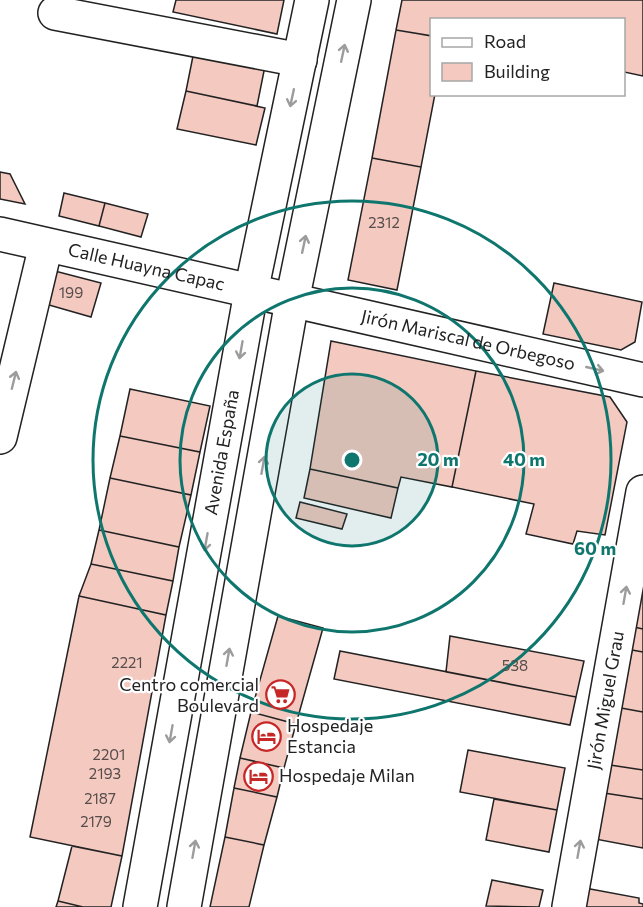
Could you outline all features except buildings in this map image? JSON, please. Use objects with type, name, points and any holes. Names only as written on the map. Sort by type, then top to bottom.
[{"type":"main road","name":"Avenida España","points":[[140,907],[251,292],[312,0]]},
{"type":"main road","points":[[184,907],[292,301],[354,0]]},
{"type":"main road","points":[[55,13],[300,60]]},
{"type":"main road","name":"Calle Huayna Capac","points":[[0,234],[292,301]]},
{"type":"main road","points":[[0,436],[46,245]]},
{"type":"main road","name":"Jirón Mariscal de Orbegoso","points":[[292,301],[643,380]]},
{"type":"main road","name":"Jirón Miguel Grau","points":[[569,907],[643,492]]},
{"type":"place","name":"Centro comercial Boulevard","points":[[280,695]]},
{"type":"place","name":"Hospedaje Estancia","points":[[266,736]]},
{"type":"place","name":"Hospedaje Milan","points":[[258,776]]}]
